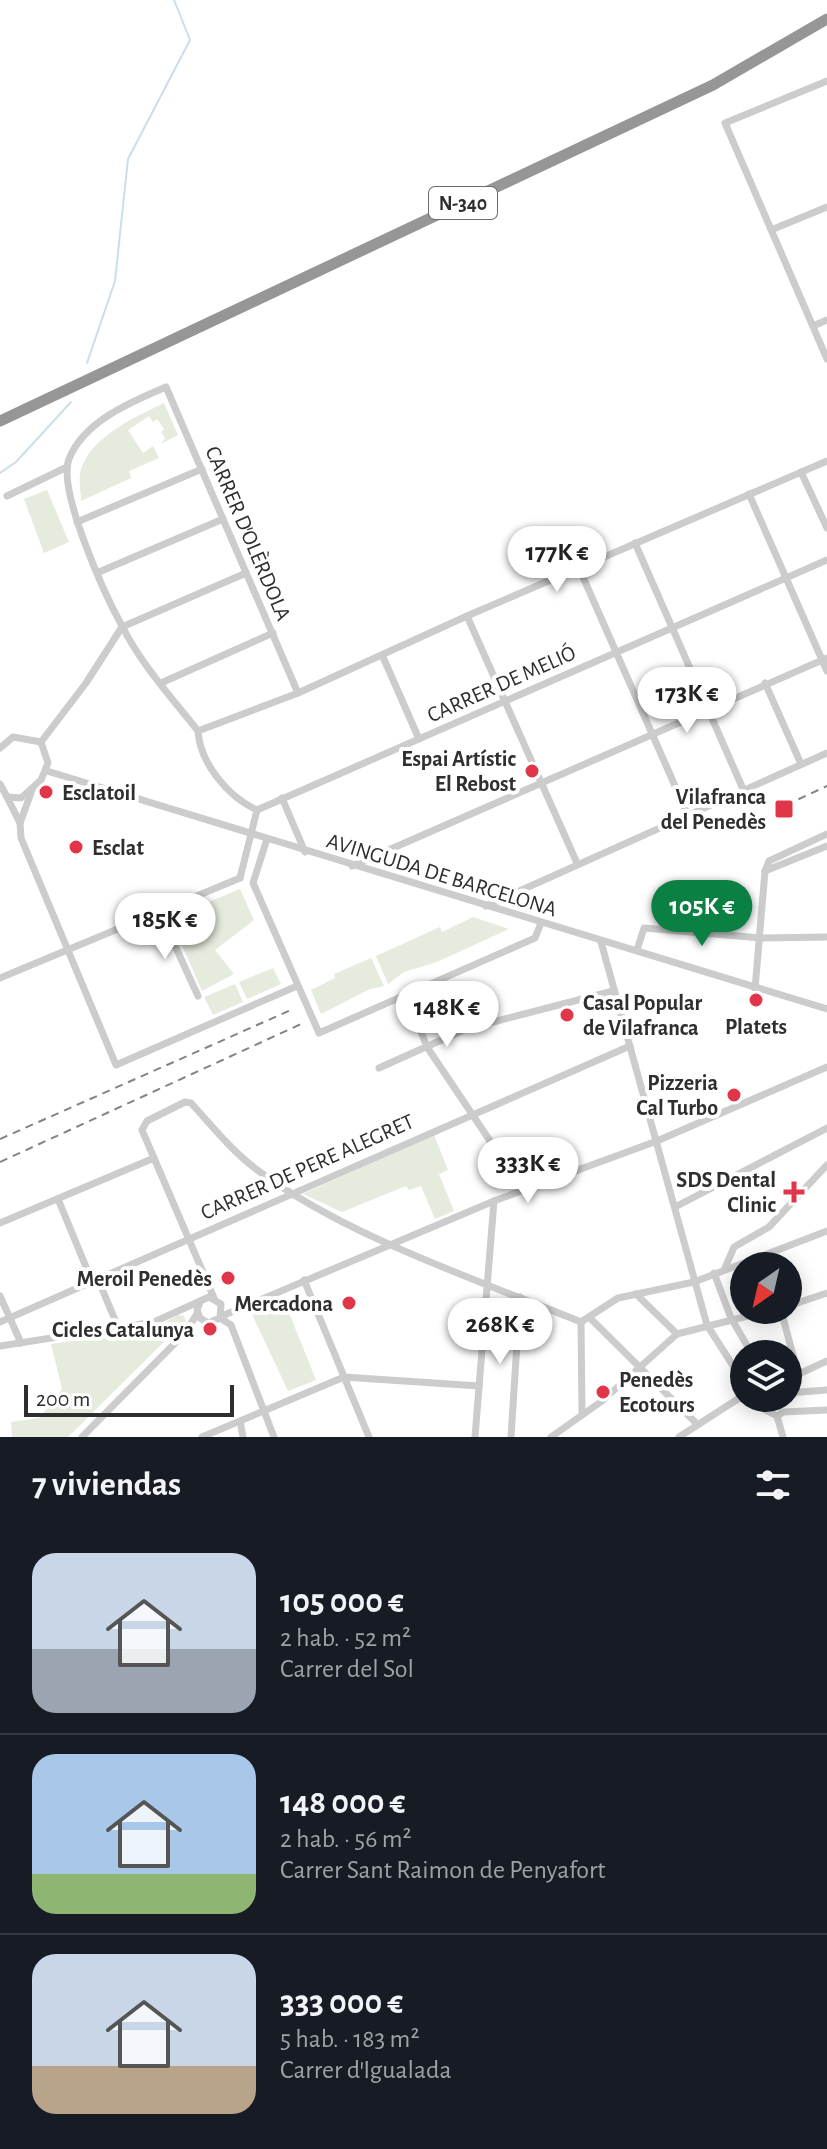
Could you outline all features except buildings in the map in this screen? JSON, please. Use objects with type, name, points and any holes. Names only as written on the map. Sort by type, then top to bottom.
[{"type":"highway","name":"N-340","points":[[0,421],[713,85],[827,19]]},
{"type":"street","points":[[827,81],[725,123],[827,359]]},
{"type":"street","points":[[771,230],[827,207]]},
{"type":"street","points":[[813,326],[827,320]]},
{"type":"street","name":"CARRER D'OLÈRDOLA","points":[[67,467],[81,438],[127,403],[166,387],[298,693]]},
{"type":"street","points":[[198,731],[383,657],[467,616],[827,461]]},
{"type":"street","points":[[7,496],[67,467],[67,491],[77,522],[122,627],[198,731],[199,749],[237,801],[257,810],[240,878]]},
{"type":"street","points":[[77,522],[202,469]]},
{"type":"street","points":[[801,472],[827,528]]},
{"type":"street","points":[[749,494],[825,659],[827,671]]},
{"type":"street","points":[[99,572],[223,519]]},
{"type":"street","points":[[635,543],[743,789]]},
{"type":"street","name":"CARRER DE MELIÓ","points":[[257,810],[827,560]]},
{"type":"street","points":[[579,568],[687,813]]},
{"type":"street","points":[[41,742],[86,683],[122,627],[246,573]]},
{"type":"street","points":[[467,616],[577,863]]},
{"type":"street","points":[[161,683],[273,633]]},
{"type":"street","points":[[383,657],[419,739]]},
{"type":"street","points":[[352,866],[825,659]]},
{"type":"street","points":[[765,683],[801,764]]},
{"type":"street","points":[[1,744],[24,737],[41,742],[48,756],[47,771],[32,790],[21,798],[4,795]]},
{"type":"street","points":[[486,906],[687,813],[827,753]]},
{"type":"street","name":"AVINGUDA DE BARCELONA","points":[[47,771],[601,942],[637,950],[755,989],[826,1007]]},
{"type":"street","points":[[0,784],[20,823]]},
{"type":"street","points":[[32,790],[20,823],[21,838],[116,1065],[297,986]]},
{"type":"street","points":[[282,798],[305,852]]},
{"type":"street","points":[[755,989],[765,871],[769,861],[827,834]]},
{"type":"street","points":[[267,839],[253,883],[319,1033],[535,938],[541,923]]},
{"type":"street","points":[[765,871],[827,846]]},
{"type":"street","points":[[0,978],[240,878],[253,883]]},
{"type":"street","points":[[160,913],[198,996]]},
{"type":"street","points":[[637,950],[644,928],[761,938],[827,937]]},
{"type":"street","points":[[601,942],[707,1325],[730,1361]]},
{"type":"street","points":[[379,1068],[466,1029],[613,991]]},
{"type":"street","points":[[406,993],[427,1047],[523,1190]]},
{"type":"street","name":"CARRER DE PERE ALEGRET","points":[[0,1322],[94,1278],[630,1046]]},
{"type":"street","points":[[184,1334],[203,1322],[212,1323],[221,1314],[494,1201],[657,1141],[827,1067]]},
{"type":"street","points":[[274,1437],[231,1325],[221,1314],[142,1130],[147,1121],[185,1102],[191,1103],[255,1168],[294,1192],[390,1245],[581,1322],[591,1319],[618,1298],[694,1282],[730,1267]]},
{"type":"street","points":[[675,1207],[827,1128]]},
{"type":"street","points":[[0,1223],[154,1158]]},
{"type":"street","points":[[725,1268],[734,1247],[769,1227],[827,1165]]},
{"type":"street","points":[[58,1199],[118,1327]]},
{"type":"street","points":[[475,1437],[494,1201]]},
{"type":"street","points":[[775,1252],[827,1231]]},
{"type":"street","points":[[714,1273],[730,1315]]},
{"type":"street","points":[[304,1280],[369,1437]]},
{"type":"street","points":[[802,1301],[827,1293]]},
{"type":"street","points":[[636,1294],[677,1334]]},
{"type":"street","points":[[0,1296],[21,1343]]},
{"type":"street","points":[[511,1437],[520,1297]]},
{"type":"street","points":[[0,1346],[154,1322],[214,1298]]},
{"type":"street","points":[[82,1437],[184,1334],[200,1302]]},
{"type":"street","points":[[182,1309],[197,1313],[203,1322]]},
{"type":"street","points":[[551,1437],[677,1334],[730,1318]]},
{"type":"street","points":[[591,1319],[697,1424]]},
{"type":"street","points":[[581,1322],[582,1414]]},
{"type":"street","points":[[802,1372],[827,1361]]},
{"type":"street","points":[[202,1437],[344,1377],[479,1386]]},
{"type":"street","points":[[802,1392],[827,1390]]},
{"type":"street","points":[[679,1437],[730,1404]]},
{"type":"street","points":[[777,1416],[783,1412],[827,1410]]},
{"type":"street","points":[[769,1412],[777,1416],[783,1437]]},
{"type":"street","points":[[240,1421],[243,1437]]},
{"type":"shaded area","points":[[164,403],[178,435],[161,444],[165,438],[161,432],[164,429],[157,419],[153,422],[149,416],[128,430],[143,453],[153,446],[159,458],[129,471],[131,478],[81,501],[81,469],[95,446],[116,429]]},
{"type":"shaded area","points":[[47,490],[69,542],[44,553],[24,499]]},
{"type":"shaded area","points":[[240,889],[254,920],[215,950],[234,974],[202,991],[170,918]]},
{"type":"shaded area","points":[[473,917],[509,929],[437,962],[404,972],[388,984],[376,956],[440,927],[442,932]]},
{"type":"shaded area","points":[[371,958],[384,986],[370,989],[321,1014],[311,990],[335,978],[334,974]]},
{"type":"shaded area","points":[[273,968],[281,984],[247,999],[239,982]]},
{"type":"shaded area","points":[[235,984],[243,1002],[213,1015],[204,997]]},
{"type":"shaded area","points":[[434,1135],[448,1170],[439,1174],[454,1211],[435,1219],[421,1186],[409,1190],[406,1186],[342,1212],[303,1194]]},
{"type":"shaded area","points":[[283,1298],[316,1380],[288,1391],[251,1312]]},
{"type":"shaded area","points":[[178,1315],[184,1316],[186,1321],[177,1334],[175,1331],[68,1437],[12,1437],[11,1422],[39,1418],[62,1389],[51,1344],[154,1329]]},
{"type":"waterway","points":[[87,363],[115,281],[128,159],[190,40],[174,0]]},
{"type":"waterway","points":[[0,473],[16,462],[71,402]]},
{"type":"railway","points":[[773,811],[827,786]]},
{"type":"railway","points":[[0,1139],[291,1010]]},
{"type":"railway","points":[[0,1162],[301,1024]]},
{"type":"place","name":"Espai Artístic El Rebost","points":[[532,771]]},
{"type":"place","name":"Esclatoil","points":[[46,792]]},
{"type":"place","name":"Vilafranca del Penedès","points":[[784,809]]},
{"type":"place","name":"Esclat","points":[[76,847]]},
{"type":"place","name":"Platets","points":[[756,1000]]},
{"type":"place","name":"Casal Popular de Vilafranca","points":[[567,1015]]},
{"type":"place","name":"Pizzeria Cal Turbo","points":[[734,1095]]},
{"type":"place","name":"SDS Dental Clinic","points":[[794,1192]]},
{"type":"place","name":"Meroil Penedès","points":[[228,1278]]},
{"type":"place","name":"Mercadona","points":[[349,1303]]},
{"type":"place","name":"Cicles Catalunya","points":[[210,1329]]},
{"type":"place","name":"Penedès Ecotours","points":[[603,1392]]}]
